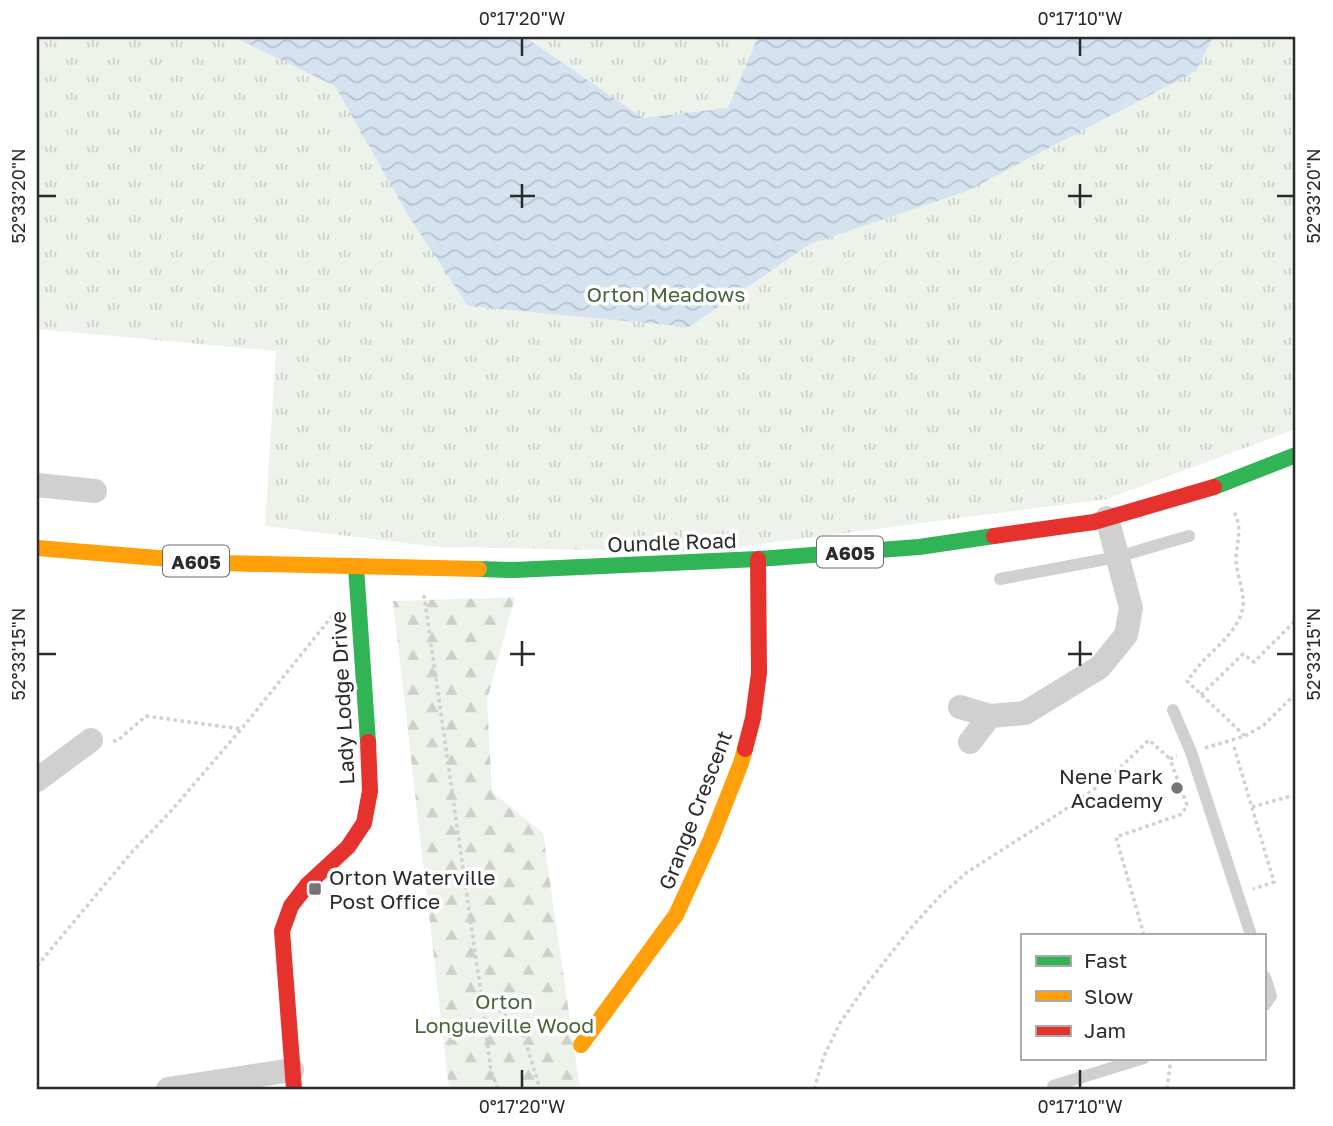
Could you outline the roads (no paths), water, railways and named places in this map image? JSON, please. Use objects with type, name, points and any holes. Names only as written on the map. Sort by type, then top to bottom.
[{"type":"main road","name":"Oundle Road","points":[[37,548],[218,563],[513,570],[758,559],[919,547],[1094,522],[1210,489],[1296,456]]},
{"type":"main road","name":"Grange Crescent","points":[[581,1045],[676,915],[711,839],[741,763],[753,718],[759,673],[758,559]]},
{"type":"main road","name":"Lady Lodge Drive","points":[[293,1079],[282,931],[296,899],[308,884],[348,847],[364,823],[370,790],[356,567]]},
{"type":"street","points":[[37,485],[95,491]]},
{"type":"street","points":[[960,707],[990,716],[1025,713],[1100,667],[1126,635],[1131,608],[1107,519]]},
{"type":"street","points":[[970,742],[990,716]]},
{"type":"street","points":[[37,780],[91,740]]},
{"type":"street","points":[[168,1089],[293,1079]]},
{"type":"lane","points":[[1000,579],[1117,557],[1189,536]]},
{"type":"lane","points":[[1173,710],[1191,752],[1251,934]]},
{"type":"lane","points":[[1266,981],[1270,996],[1266,1003]]},
{"type":"lane","points":[[1052,1083],[1137,1060]]},
{"type":"water","points":[[234,37],[525,37],[643,118],[728,108],[758,37],[1213,37],[1196,71],[967,191],[810,244],[689,327],[468,306],[408,215],[335,86]]},
{"type":"place","name":"Nene Park Academy","points":[[1177,788]]},
{"type":"place","name":"Orton Waterville Post Office","points":[[315,889]]},
{"type":"park label","name":"Orton Meadows","points":[[666,294]]},
{"type":"park label","name":"Orton Longueville Wood","points":[[504,1013]]}]
